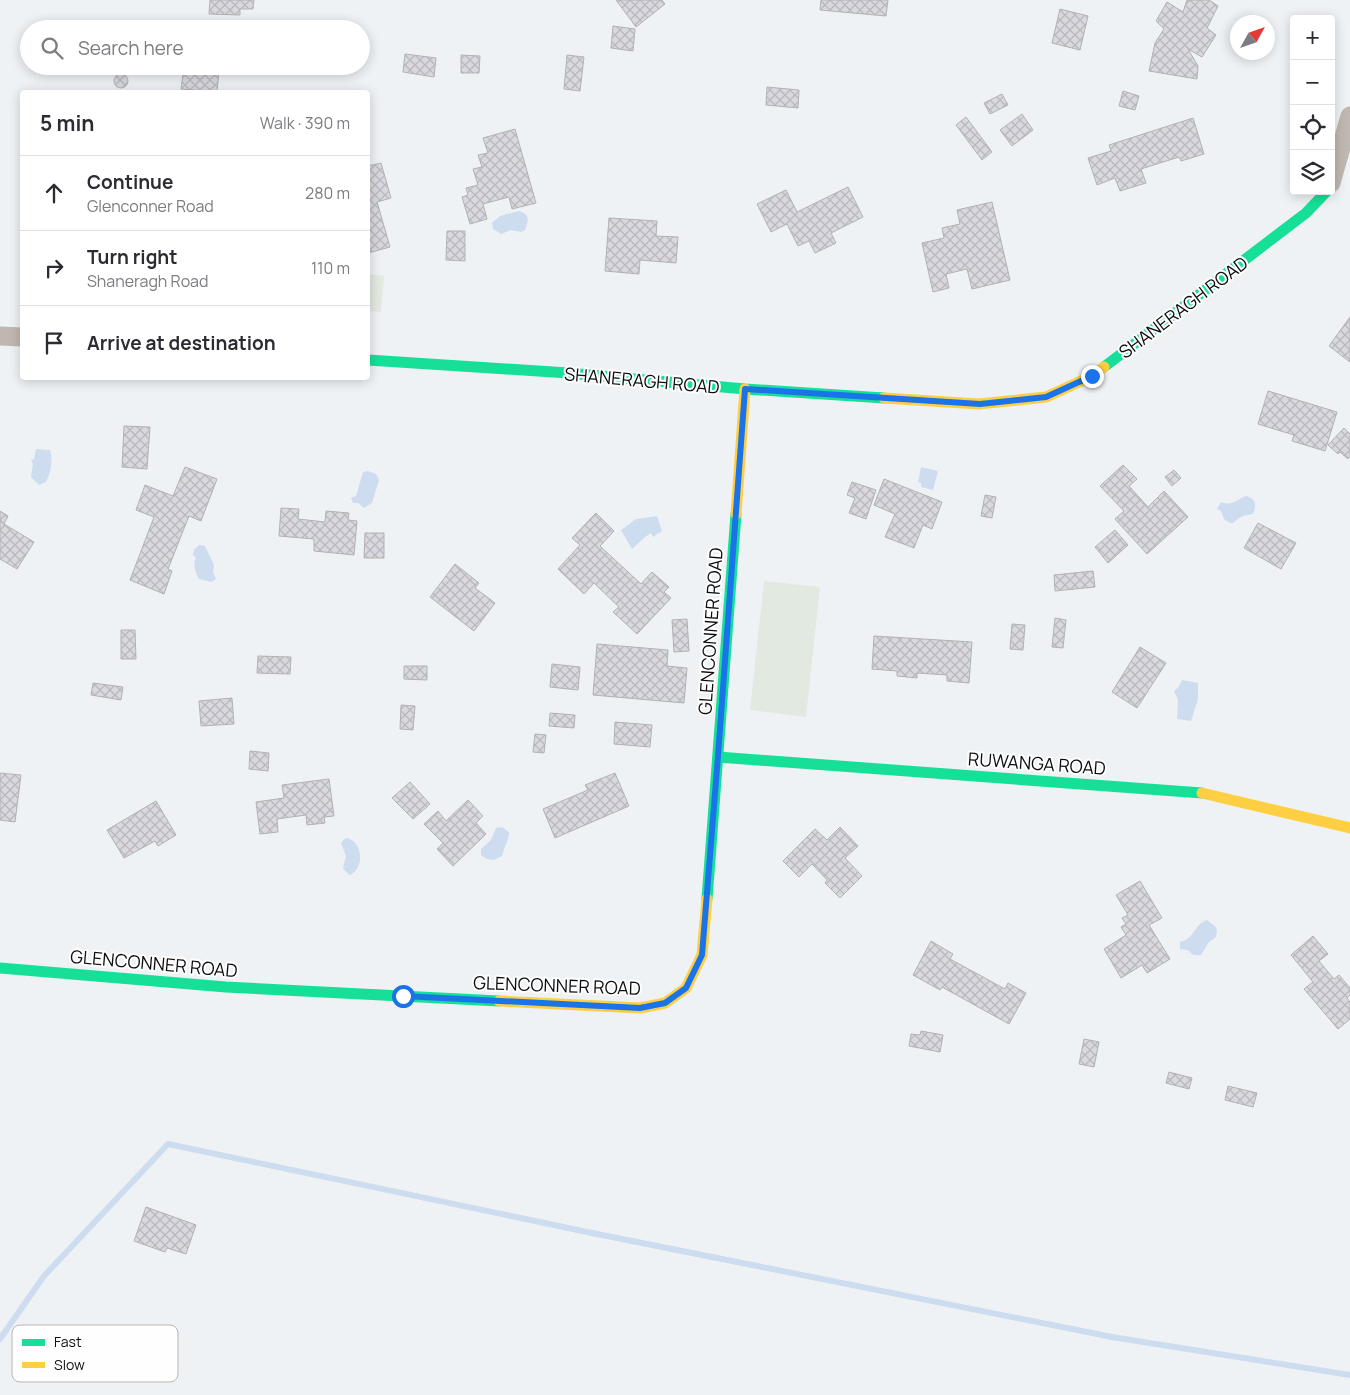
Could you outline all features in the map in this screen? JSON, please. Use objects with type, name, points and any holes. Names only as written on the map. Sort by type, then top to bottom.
[{"type":"street","points":[[1335,169],[1350,116]]},
{"type":"street","name":"SHANERAGH ROAD","points":[[370,360],[568,373],[745,389],[980,404],[1046,397],[1092,376],[1306,213],[1324,195]]},
{"type":"street","points":[[0,336],[20,337]]},
{"type":"street","name":"GLENCONNER ROAD","points":[[0,968],[226,987],[640,1008],[665,1003],[686,988],[702,955],[745,389]]},
{"type":"street","name":"RUWANGA ROAD","points":[[718,756],[1201,792],[1350,828]]},
{"type":"shaded area","points":[[370,274],[384,276],[381,312],[370,311]]},
{"type":"shaded area","points":[[764,581],[820,587],[806,717],[750,710]]},
{"type":"water","points":[[519,211],[528,218],[525,230],[521,232],[511,230],[501,234],[493,229],[492,223],[500,216]]},
{"type":"water","points":[[36,449],[50,450],[51,459],[46,482],[39,485],[31,477],[33,464],[31,460],[34,459]]},
{"type":"water","points":[[921,467],[938,471],[933,490],[921,487],[921,483],[918,482]]},
{"type":"water","points":[[368,471],[376,474],[379,480],[372,503],[364,508],[358,503],[353,503],[351,498],[356,496],[363,472]]},
{"type":"water","points":[[1246,496],[1255,503],[1253,514],[1242,516],[1233,523],[1224,519],[1221,511],[1217,509],[1221,502],[1228,504]]},
{"type":"water","points":[[657,516],[662,531],[653,537],[651,533],[632,549],[621,530],[636,519]]},
{"type":"water","points":[[199,545],[205,546],[214,565],[213,572],[216,579],[211,582],[199,579],[194,566],[196,558],[193,555],[194,550]]},
{"type":"water","points":[[1182,680],[1198,683],[1198,699],[1191,721],[1177,719],[1178,700],[1174,691]]},
{"type":"water","points":[[502,827],[509,832],[502,856],[494,860],[487,859],[481,855],[481,849],[491,840],[496,828]]},
{"type":"water","points":[[347,838],[356,844],[360,855],[358,867],[350,875],[343,868],[346,856],[341,843]]},
{"type":"water","points":[[1207,920],[1215,926],[1217,930],[1216,937],[1209,942],[1201,955],[1194,955],[1188,950],[1180,949],[1180,942],[1185,941],[1199,925]]},
{"type":"building","points":[[210,0],[254,0],[253,9],[240,9],[240,15],[209,14]]},
{"type":"building","points":[[616,0],[662,0],[665,4],[636,27]]},
{"type":"building","points":[[821,0],[888,0],[886,16],[820,10]]},
{"type":"building","points":[[1187,0],[1209,0],[1218,6],[1207,28],[1216,35],[1202,57],[1188,49],[1198,66],[1197,79],[1149,71],[1155,43],[1164,29],[1156,21],[1167,2],[1183,12]]},
{"type":"building","points":[[1060,9],[1088,16],[1080,50],[1052,43]]},
{"type":"building","points":[[613,26],[635,29],[633,51],[611,48]]},
{"type":"building","points":[[405,54],[436,58],[434,77],[403,72]]},
{"type":"building","points":[[461,55],[480,56],[479,73],[461,73]]},
{"type":"building","points":[[567,55],[584,57],[580,91],[564,89]]},
{"type":"building","points":[[124,75],[127,78],[126,86],[121,88],[116,86],[114,81],[116,76]]},
{"type":"building","points":[[183,75],[219,75],[217,90],[181,89]]},
{"type":"building","points":[[767,87],[799,90],[798,108],[766,105]]},
{"type":"building","points":[[1123,91],[1139,96],[1135,110],[1119,106]]},
{"type":"building","points":[[1002,94],[1008,105],[990,114],[984,103]]},
{"type":"building","points":[[1022,114],[1033,130],[1012,146],[1000,130]]},
{"type":"building","points":[[966,117],[992,152],[982,160],[956,125]]},
{"type":"building","points":[[1193,118],[1204,154],[1181,161],[1179,157],[1141,169],[1146,183],[1120,191],[1115,178],[1097,185],[1088,158],[1111,151],[1109,145]]},
{"type":"building","points":[[515,129],[536,203],[512,209],[509,197],[483,204],[487,219],[470,224],[462,197],[468,195],[466,188],[478,185],[473,169],[482,167],[478,155],[488,153],[483,138]]},
{"type":"building","points":[[381,163],[391,198],[377,202],[390,247],[370,252],[370,166]]},
{"type":"building","points":[[848,187],[863,217],[831,233],[836,243],[815,253],[809,241],[798,246],[787,224],[771,232],[757,204],[786,190],[797,212]]},
{"type":"building","points":[[992,202],[1010,280],[972,289],[967,269],[946,274],[949,288],[933,292],[922,243],[944,238],[942,228],[960,224],[957,210]]},
{"type":"building","points":[[609,218],[657,221],[656,236],[678,237],[676,263],[640,260],[639,274],[605,271]]},
{"type":"building","points":[[447,231],[465,231],[465,261],[446,260]]},
{"type":"building","points":[[1350,317],[1350,362],[1329,346]]},
{"type":"building","points":[[1268,391],[1337,412],[1325,451],[1292,441],[1294,435],[1258,424]]},
{"type":"building","points":[[124,426],[150,427],[147,469],[122,467]]},
{"type":"building","points":[[1344,428],[1350,434],[1350,456],[1348,459],[1340,452],[1338,454],[1328,445]]},
{"type":"building","points":[[1123,465],[1137,479],[1129,486],[1148,507],[1164,491],[1188,517],[1147,554],[1115,519],[1124,511],[1100,486]]},
{"type":"building","points":[[185,467],[217,479],[201,521],[189,516],[168,569],[172,571],[164,594],[130,580],[154,517],[136,510],[145,485],[173,496]]},
{"type":"building","points":[[1174,470],[1181,478],[1172,486],[1165,477]]},
{"type":"building","points":[[884,479],[942,502],[932,529],[923,525],[914,548],[885,537],[895,514],[874,505]]},
{"type":"building","points":[[852,482],[876,490],[866,519],[849,513],[855,498],[847,495]]},
{"type":"building","points":[[985,495],[996,497],[992,518],[981,516]]},
{"type":"building","points":[[281,508],[299,509],[298,519],[325,522],[326,511],[349,513],[348,520],[357,521],[354,555],[314,551],[314,539],[279,536]]},
{"type":"building","points":[[0,511],[8,516],[4,524],[34,542],[17,569],[0,559]]},
{"type":"building","points":[[596,513],[614,531],[600,546],[641,584],[652,572],[669,587],[664,592],[671,598],[637,634],[613,612],[619,607],[594,583],[584,594],[558,569],[580,545],[572,538]]},
{"type":"building","points":[[1258,523],[1296,543],[1281,569],[1244,548]]},
{"type":"building","points":[[1115,530],[1128,545],[1108,563],[1095,547]]},
{"type":"building","points":[[365,533],[384,533],[384,558],[364,558]]},
{"type":"building","points":[[455,564],[479,583],[475,588],[495,603],[474,631],[430,597]]},
{"type":"building","points":[[1093,571],[1095,587],[1055,591],[1054,575]]},
{"type":"building","points":[[1055,618],[1066,620],[1063,648],[1052,647]]},
{"type":"building","points":[[687,619],[689,651],[674,652],[672,620]]},
{"type":"building","points":[[1012,624],[1025,625],[1023,650],[1010,649]]},
{"type":"building","points":[[121,630],[135,630],[136,659],[121,659]]},
{"type":"building","points":[[874,636],[972,642],[969,683],[947,681],[947,675],[917,673],[917,678],[897,676],[897,671],[872,669]]},
{"type":"building","points":[[597,644],[668,650],[667,666],[687,668],[684,703],[593,695]]},
{"type":"building","points":[[1140,647],[1166,663],[1137,708],[1112,692]]},
{"type":"building","points":[[258,656],[291,657],[290,674],[257,673]]},
{"type":"building","points":[[552,664],[580,667],[578,690],[550,687]]},
{"type":"building","points":[[404,666],[427,666],[427,680],[404,679]]},
{"type":"building","points":[[93,683],[123,687],[121,700],[91,695]]},
{"type":"building","points":[[232,698],[234,724],[201,726],[199,701]]},
{"type":"building","points":[[401,705],[415,706],[413,730],[400,729]]},
{"type":"building","points":[[550,713],[575,715],[574,728],[549,726]]},
{"type":"building","points":[[615,722],[652,725],[650,747],[614,744]]},
{"type":"building","points":[[535,734],[546,735],[544,753],[533,752]]},
{"type":"building","points":[[250,751],[269,753],[268,771],[249,769]]},
{"type":"building","points":[[0,773],[21,775],[15,822],[0,820]]},
{"type":"building","points":[[615,773],[629,806],[555,838],[543,809],[588,790],[585,785]]},
{"type":"building","points":[[329,779],[334,816],[324,817],[325,823],[307,825],[306,815],[277,819],[278,832],[260,834],[256,802],[284,798],[282,785]]},
{"type":"building","points":[[410,782],[430,804],[413,819],[392,798]]},
{"type":"building","points":[[468,800],[483,816],[476,823],[486,834],[453,866],[437,849],[443,843],[424,824],[438,811],[446,821]]},
{"type":"building","points":[[156,801],[176,835],[158,846],[155,841],[124,858],[107,830]]},
{"type":"building","points":[[840,827],[858,846],[845,858],[862,876],[840,898],[825,883],[827,880],[812,864],[799,877],[783,861],[815,829],[827,840]]},
{"type":"building","points":[[1140,881],[1162,918],[1149,925],[1170,959],[1147,973],[1142,965],[1121,978],[1104,949],[1126,935],[1121,927],[1126,924],[1122,918],[1128,915],[1116,895]]},
{"type":"building","points":[[1313,936],[1328,954],[1319,961],[1334,979],[1339,975],[1350,988],[1350,995],[1347,998],[1350,1002],[1350,1019],[1338,1029],[1304,989],[1313,982],[1291,955]]},
{"type":"building","points":[[931,941],[953,954],[950,959],[1005,989],[1008,983],[1026,993],[1009,1024],[942,987],[940,990],[913,975]]},
{"type":"building","points":[[921,1031],[943,1035],[940,1052],[909,1046],[911,1034],[920,1035]]},
{"type":"building","points":[[1084,1039],[1099,1042],[1094,1067],[1079,1064]]},
{"type":"building","points":[[1169,1072],[1192,1078],[1189,1089],[1166,1083]]},
{"type":"building","points":[[1228,1086],[1257,1093],[1253,1107],[1225,1100]]},
{"type":"building","points":[[146,1207],[196,1225],[186,1254],[167,1248],[165,1252],[134,1241]]},
{"type":"waterway","points":[[0,1339],[44,1276],[168,1144],[592,1233],[1112,1337],[1350,1375]]},
{"type":"traffic: fast","points":[[1104,367],[1306,213],[1323,195]]},
{"type":"traffic: fast","points":[[370,360],[568,373],[745,389],[884,398]]},
{"type":"traffic: fast","points":[[707,899],[736,514]]},
{"type":"traffic: fast","points":[[718,757],[1202,793]]},
{"type":"traffic: fast","points":[[0,968],[226,987],[499,1001]]},
{"type":"traffic: slow","points":[[884,398],[979,404],[1046,397],[1092,376],[1104,367]]},
{"type":"traffic: slow","points":[[736,514],[745,389]]},
{"type":"traffic: slow","points":[[1202,793],[1350,828]]},
{"type":"traffic: slow","points":[[499,1001],[640,1008],[665,1003],[686,988],[702,955],[707,899]]},
{"type":"route","points":[[403,996],[640,1008],[665,1003],[686,988],[702,955],[745,389],[980,404],[1046,397],[1092,376]]}]
